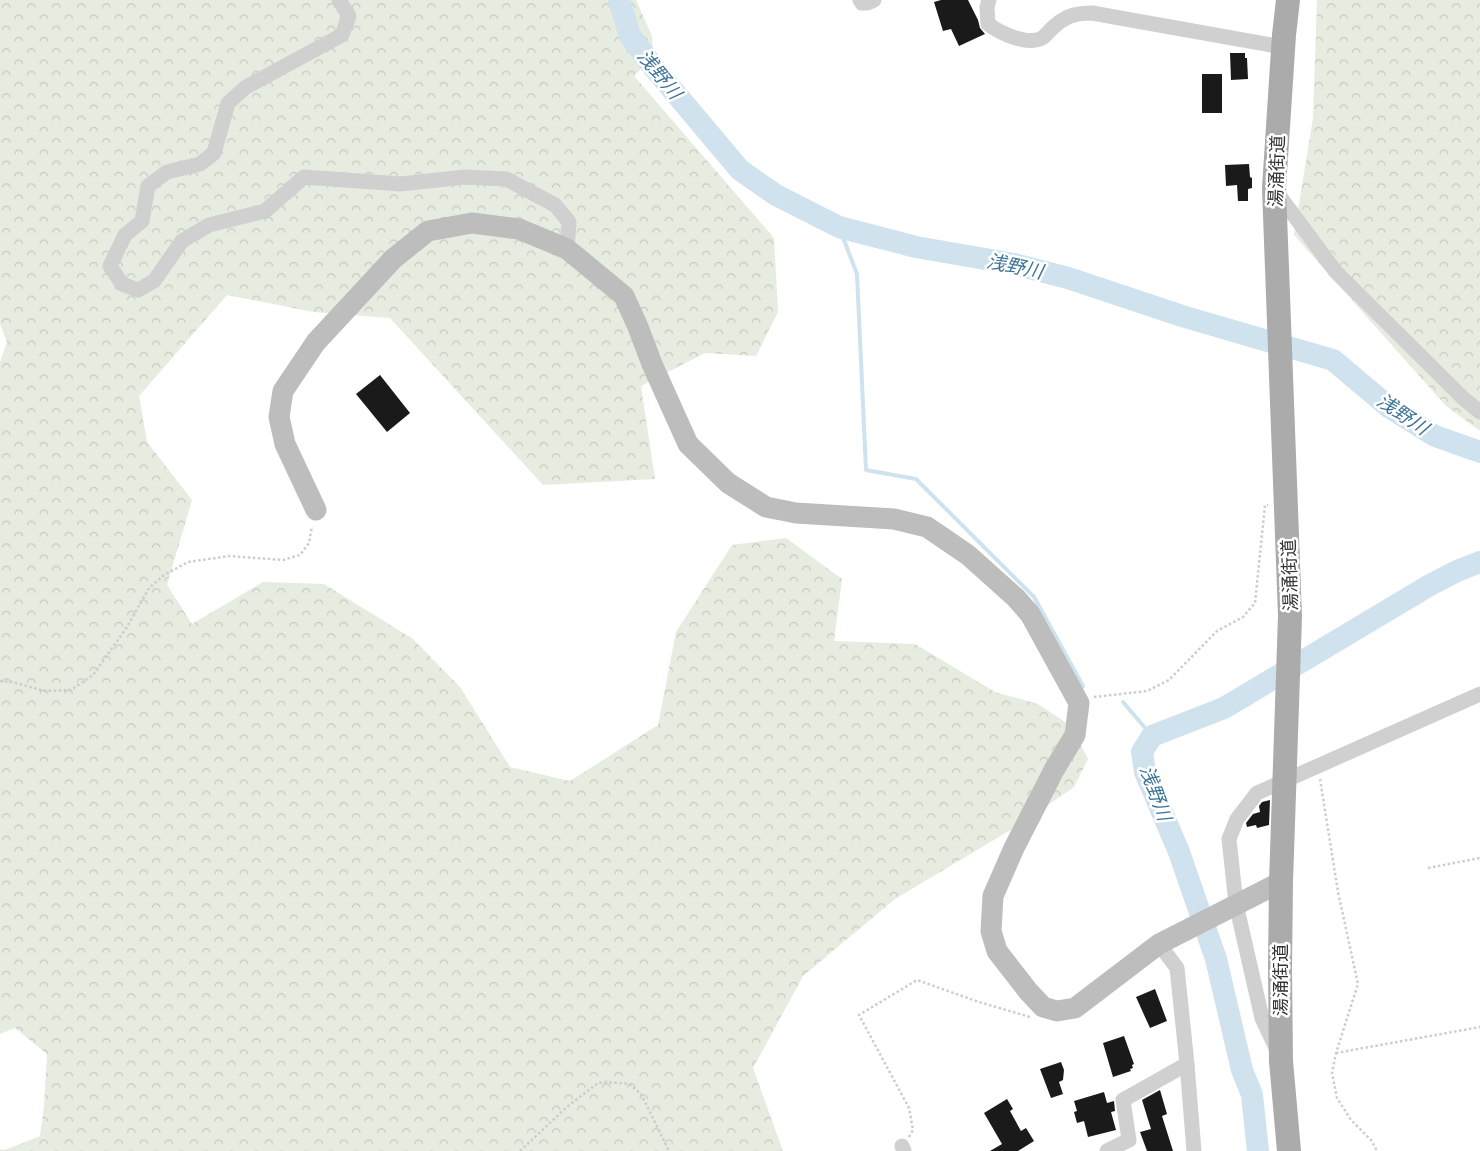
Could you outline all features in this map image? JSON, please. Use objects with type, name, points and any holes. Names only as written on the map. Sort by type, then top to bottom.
[{"type":"main road","name":"湯涌街道","points":[[1288,0],[1274,188],[1290,616],[1280,968],[1281,1061],[1289,1151]]},
{"type":"street","points":[[339,0],[348,16],[342,35],[246,86],[228,103],[214,153],[200,164],[167,172],[148,186],[142,221],[126,235],[110,266],[122,284],[138,290],[154,281],[182,241],[208,225],[265,212],[304,177],[400,184],[465,177],[506,179],[555,205],[569,222],[567,249]]},
{"type":"street","points":[[860,0],[862,3],[867,4],[874,0]]},
{"type":"street","points":[[989,0],[987,7],[988,24],[999,33],[1030,41],[1042,38],[1057,24],[1076,13],[1092,13],[1283,47]]},
{"type":"street","points":[[1274,188],[1336,272],[1464,400],[1480,412]]},
{"type":"street","points":[[316,510],[285,444],[279,417],[283,390],[316,342],[393,259],[428,231],[472,223],[519,229],[567,249],[624,296],[688,444],[728,483],[766,507],[796,513],[894,519],[927,528],[968,555],[1016,598],[1030,614],[1079,702],[1075,735],[1014,848],[993,896],[991,931],[997,951],[1043,1007],[1057,1011],[1075,1008],[1166,940],[1281,882]]},
{"type":"street","points":[[1281,1061],[1262,1018],[1229,907],[1229,839],[1237,819],[1257,793],[1480,694]]},
{"type":"street","points":[[1166,940],[1177,968],[1194,1151]]},
{"type":"street","points":[[1107,1151],[1129,1140],[1123,1100],[1187,1064]]},
{"type":"path","points":[[1079,702],[1097,696],[1146,691],[1168,680],[1217,631],[1243,616],[1255,603],[1265,505],[1287,505]]},
{"type":"path","points":[[0,681],[13,682],[44,691],[71,690],[93,675],[127,627],[149,588],[164,574],[188,562],[230,556],[282,560],[300,555],[309,543],[316,510]]},
{"type":"path","points":[[1318,765],[1338,892],[1358,984],[1336,1053],[1332,1073],[1337,1098],[1352,1120],[1372,1140],[1377,1151]]},
{"type":"path","points":[[1428,868],[1480,858]]},
{"type":"path","points":[[903,1149],[913,1130],[910,1108],[859,1015],[917,980],[979,1002],[1047,1022],[1057,1011]]},
{"type":"path","points":[[1336,1053],[1480,1027]]},
{"type":"path","points":[[520,1151],[568,1106],[598,1083],[606,1082],[629,1084],[641,1094],[669,1151]]},
{"type":"green space","points":[[0,0],[636,0],[652,36],[653,56],[634,76],[774,238],[778,312],[756,356],[705,353],[641,386],[655,479],[543,485],[390,318],[314,312],[227,295],[139,396],[147,442],[192,500],[167,585],[192,624],[263,582],[324,584],[413,639],[460,687],[510,767],[570,781],[658,725],[676,632],[732,545],[786,538],[842,579],[834,641],[915,644],[995,692],[1038,704],[1071,726],[1088,759],[1074,787],[1022,823],[895,899],[803,976],[753,1068],[783,1151],[0,1151],[0,1149],[5,1150],[40,1136],[47,1054],[15,1028],[0,1034],[0,362],[7,342],[0,324]]},
{"type":"green space","points":[[1317,0],[1480,0],[1480,431],[1446,406],[1294,235],[1313,118]]},
{"type":"building","points":[[941,0],[968,0],[980,28],[985,34],[959,46],[951,29],[943,31],[934,2]]},
{"type":"building","points":[[1230,53],[1245,53],[1248,79],[1231,80]]},
{"type":"building","points":[[1202,74],[1222,74],[1222,113],[1202,113]]},
{"type":"building","points":[[1249,164],[1252,188],[1248,189],[1248,201],[1238,201],[1237,185],[1226,186],[1225,165]]},
{"type":"building","points":[[380,375],[410,413],[387,432],[356,394]]},
{"type":"building","points":[[1270,800],[1269,825],[1257,828],[1256,825],[1247,827],[1246,823],[1253,814],[1260,812],[1259,806],[1262,802]]},
{"type":"building","points":[[1155,989],[1167,1021],[1150,1028],[1136,997]]},
{"type":"building","points":[[1124,1036],[1134,1064],[1132,1065],[1133,1068],[1130,1069],[1131,1071],[1113,1077],[1103,1043]]},
{"type":"building","points":[[1061,1062],[1064,1070],[1063,1080],[1059,1082],[1063,1094],[1051,1098],[1040,1069]]},
{"type":"building","points":[[1160,1090],[1167,1114],[1162,1116],[1173,1151],[1147,1151],[1140,1132],[1151,1129],[1142,1100]]},
{"type":"building","points":[[1104,1092],[1107,1103],[1114,1101],[1115,1111],[1111,1112],[1116,1130],[1088,1137],[1084,1121],[1077,1123],[1074,1112],[1077,1111],[1074,1101]]},
{"type":"building","points":[[1007,1099],[1013,1109],[1010,1111],[1021,1131],[1026,1128],[1034,1141],[1018,1151],[990,1151],[1002,1144],[984,1113]]},
{"type":"waterway","name":"浅野川","points":[[619,0],[630,36],[655,69],[740,170],[776,195],[839,227],[916,247],[1014,264],[1068,278],[1182,316],[1333,360],[1390,408],[1435,436],[1480,452]]},
{"type":"waterway","points":[[839,227],[857,274],[866,470],[916,479],[1034,597],[1083,686]]},
{"type":"waterway","name":"浅野川","points":[[1258,1151],[1252,1095],[1242,1070],[1216,959],[1179,852],[1145,772],[1142,752],[1152,736],[1224,708],[1430,585],[1480,562]]},
{"type":"waterway","points":[[1123,702],[1152,736]]}]
